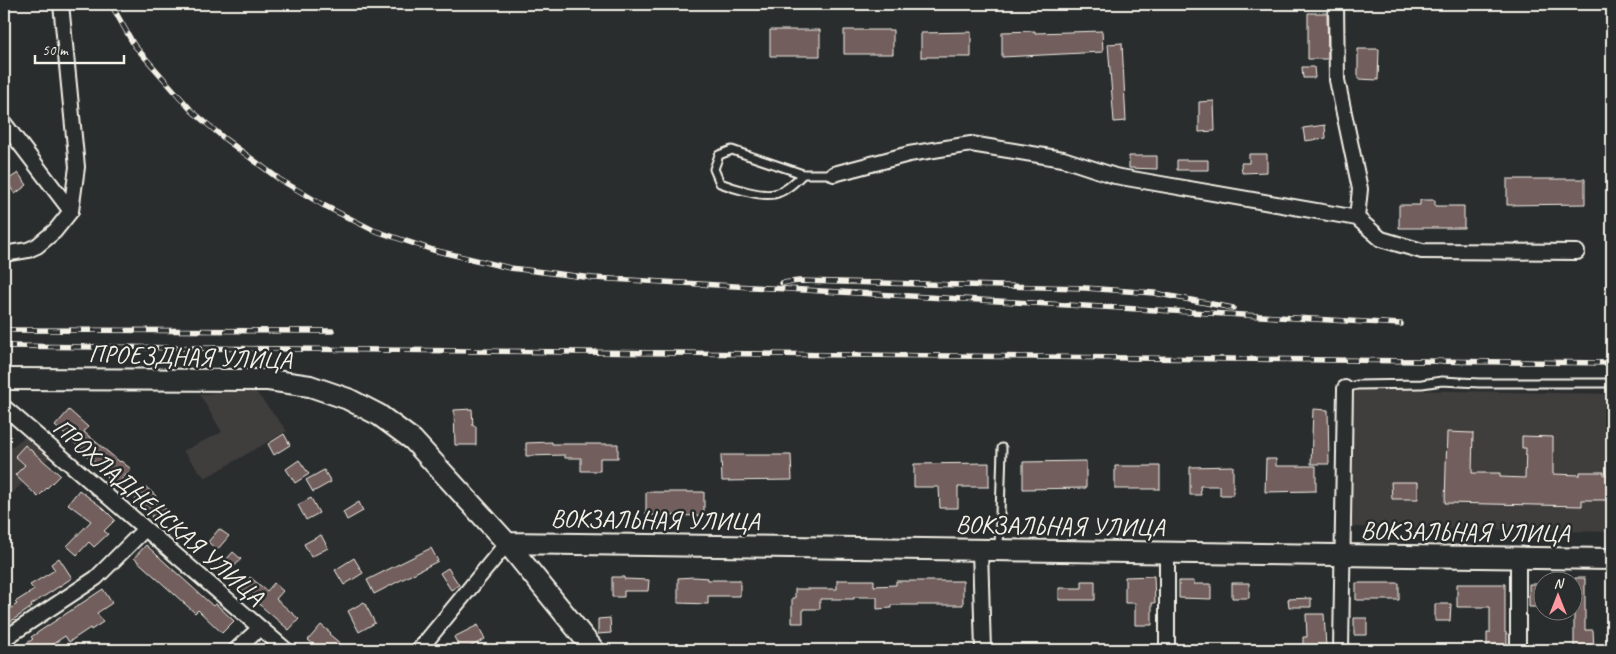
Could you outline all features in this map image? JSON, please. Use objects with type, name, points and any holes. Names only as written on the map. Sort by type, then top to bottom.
[{"type":"street","points":[[4,254],[28,250],[37,246],[55,231],[71,211],[77,167],[62,4]]},
{"type":"street","points":[[1336,4],[1337,80],[1360,189],[1357,218]]},
{"type":"street","points":[[4,123],[71,211]]},
{"type":"street","points":[[834,174],[908,154],[971,144],[1063,159],[1115,176],[1357,218],[1381,239],[1422,251],[1577,252]]},
{"type":"street","name":"ПРОЕЗДНАЯ УЛИЦА","points":[[4,379],[268,380],[310,386],[348,398],[379,415],[413,440],[507,543],[594,650]]},
{"type":"street","points":[[1341,650],[1345,388]]},
{"type":"street","name":"ПРОХЛАДНЕНСКАЯ УЛИЦА","points":[[4,407],[286,650]]},
{"type":"street","points":[[4,639],[96,578],[146,529]]},
{"type":"street","points":[[419,650],[507,543]]},
{"type":"street","name":"ВОКЗАЛЬНАЯ УЛИЦА","points":[[507,543],[1612,559]]},
{"type":"street","points":[[983,650],[990,551]]},
{"type":"street","points":[[1167,553],[1167,650]]},
{"type":"street","points":[[1518,557],[1518,650]]},
{"type":"street","points":[[236,650],[260,628]]},
{"type":"lane","points":[[803,174],[790,187],[773,195],[742,191],[720,183],[714,169],[719,155],[732,150],[803,174],[834,174]]},
{"type":"lane","points":[[1345,388],[1357,385],[1422,384],[1442,381],[1480,384],[1612,383]]},
{"type":"lane","points":[[990,551],[1002,448]]},
{"type":"shaded area","points":[[252,387],[287,431],[205,478],[183,451],[222,432],[200,395]]},
{"type":"shaded area","points":[[1353,389],[1612,394],[1612,532],[1350,527]]},
{"type":"shaded area","points":[[27,435],[50,457],[4,501],[4,453]]},
{"type":"building","points":[[1308,13],[1327,13],[1328,59],[1308,59]]},
{"type":"building","points":[[770,30],[820,30],[820,56],[770,56]]},
{"type":"building","points":[[844,30],[893,30],[893,54],[844,54]]},
{"type":"building","points":[[1035,31],[1035,33],[1102,31],[1103,52],[1002,57],[1002,32]]},
{"type":"building","points":[[971,32],[971,57],[921,57],[921,33]]},
{"type":"building","points":[[1122,43],[1126,121],[1114,122],[1108,44]]},
{"type":"building","points":[[1358,49],[1379,49],[1378,80],[1358,79]]},
{"type":"building","points":[[1302,67],[1314,67],[1315,78],[1303,78]]},
{"type":"building","points":[[1214,101],[1215,131],[1199,132],[1199,102]]},
{"type":"building","points":[[1325,125],[1326,138],[1305,141],[1303,128]]},
{"type":"building","points":[[1249,154],[1267,154],[1267,172],[1242,173],[1241,163],[1249,163]]},
{"type":"building","points":[[1129,156],[1157,156],[1157,169],[1129,168]]},
{"type":"building","points":[[1177,160],[1208,160],[1208,170],[1177,170]]},
{"type":"building","points":[[18,173],[27,185],[15,194],[6,181]]},
{"type":"building","points":[[1507,179],[1585,179],[1585,204],[1507,205]]},
{"type":"building","points":[[1420,200],[1435,200],[1435,206],[1464,206],[1464,228],[1399,228],[1399,205],[1420,205]]},
{"type":"building","points":[[472,409],[473,426],[476,426],[476,445],[455,445],[454,410]]},
{"type":"building","points":[[1313,409],[1328,410],[1329,464],[1311,464]]},
{"type":"building","points":[[69,410],[88,427],[84,432],[131,469],[115,487],[106,478],[109,475],[55,426]]},
{"type":"building","points":[[1447,432],[1473,433],[1472,473],[1500,473],[1500,477],[1525,478],[1526,448],[1522,448],[1522,436],[1553,437],[1553,474],[1580,475],[1580,472],[1604,472],[1604,475],[1612,475],[1612,500],[1582,500],[1582,506],[1445,503]]},
{"type":"building","points":[[284,434],[290,445],[274,455],[268,444]]},
{"type":"building","points":[[552,442],[552,444],[618,444],[618,458],[600,458],[600,471],[581,471],[581,458],[565,458],[565,455],[526,456],[526,443]]},
{"type":"building","points":[[25,445],[60,475],[38,497],[15,475],[25,465],[15,456]]},
{"type":"building","points":[[721,455],[791,455],[792,480],[722,481]]},
{"type":"building","points":[[1266,459],[1276,459],[1276,466],[1316,466],[1316,491],[1265,492]]},
{"type":"building","points":[[299,460],[309,474],[295,483],[286,469]]},
{"type":"building","points":[[1086,461],[1086,488],[1023,489],[1023,462]]},
{"type":"building","points":[[989,463],[989,487],[958,487],[958,508],[940,508],[939,487],[914,487],[914,464]]},
{"type":"building","points":[[1115,466],[1160,466],[1160,489],[1115,489]]},
{"type":"building","points":[[1233,466],[1233,495],[1220,495],[1220,486],[1200,486],[1201,495],[1190,495],[1190,467]]},
{"type":"building","points":[[324,470],[331,482],[313,492],[306,480]]},
{"type":"building","points":[[1391,482],[1418,482],[1418,499],[1392,499]]},
{"type":"building","points":[[146,487],[156,496],[154,499],[169,512],[159,524],[135,500]]},
{"type":"building","points":[[79,490],[103,508],[115,520],[104,531],[108,534],[94,547],[89,542],[77,555],[67,546],[91,521],[68,504]]},
{"type":"building","points":[[646,492],[704,492],[704,516],[646,515]]},
{"type":"building","points":[[311,498],[319,513],[306,520],[298,505]]},
{"type":"building","points":[[359,502],[363,511],[347,520],[343,512]]},
{"type":"building","points":[[219,529],[229,536],[217,550],[208,542]]},
{"type":"building","points":[[321,535],[328,548],[311,557],[304,544]]},
{"type":"building","points":[[146,545],[213,606],[216,604],[234,621],[222,633],[198,610],[195,613],[134,558]]},
{"type":"building","points":[[431,548],[438,561],[374,594],[367,580]]},
{"type":"building","points":[[233,552],[241,559],[225,577],[217,570]]},
{"type":"building","points":[[59,558],[72,578],[31,605],[32,607],[4,626],[4,613],[17,604],[15,602],[34,590],[30,585],[55,570],[51,564]]},
{"type":"building","points":[[354,558],[363,573],[344,585],[335,570]]},
{"type":"building","points":[[448,568],[459,585],[451,590],[440,573]]},
{"type":"building","points":[[1154,576],[1155,603],[1152,603],[1152,625],[1135,625],[1135,603],[1125,603],[1125,577]]},
{"type":"building","points":[[250,577],[267,591],[274,583],[283,591],[276,599],[299,619],[289,630],[240,588]]},
{"type":"building","points":[[612,577],[649,580],[648,591],[624,591],[624,597],[612,597]]},
{"type":"building","points":[[678,578],[708,578],[708,580],[740,580],[740,596],[708,596],[708,604],[678,603]]},
{"type":"building","points":[[1585,578],[1585,630],[1593,630],[1594,650],[1574,650],[1574,622],[1584,622]]},
{"type":"building","points":[[837,580],[874,580],[874,586],[896,585],[896,581],[963,581],[963,605],[891,605],[891,608],[877,609],[877,597],[820,599],[820,609],[803,609],[803,623],[792,623],[792,598],[795,598],[795,589],[837,589]]},
{"type":"building","points":[[1082,581],[1095,581],[1095,600],[1059,600],[1059,588],[1082,588]]},
{"type":"building","points":[[1179,581],[1194,581],[1194,584],[1211,584],[1211,599],[1179,598]]},
{"type":"building","points":[[1232,583],[1249,583],[1249,598],[1232,598]]},
{"type":"building","points":[[1356,583],[1399,583],[1399,600],[1356,600]]},
{"type":"building","points":[[1457,584],[1505,584],[1507,650],[1487,650],[1487,633],[1490,633],[1490,607],[1457,607]]},
{"type":"building","points":[[1529,584],[1534,584],[1534,607],[1529,607]]},
{"type":"building","points":[[103,589],[112,603],[97,613],[103,622],[69,642],[65,636],[44,650],[16,650],[33,639],[31,637]]},
{"type":"building","points":[[1311,598],[1311,607],[1289,607],[1288,599]]},
{"type":"building","points":[[364,602],[375,623],[359,632],[348,611]]},
{"type":"building","points":[[1435,604],[1451,604],[1450,621],[1435,621]]},
{"type":"building","points":[[1306,614],[1324,614],[1326,647],[1303,647],[1303,637],[1307,637]]},
{"type":"building","points":[[610,618],[611,633],[598,634],[598,619]]},
{"type":"building","points":[[1354,618],[1367,618],[1367,635],[1354,635]]},
{"type":"building","points":[[321,625],[348,650],[321,650],[308,640]]},
{"type":"building","points":[[478,625],[485,639],[461,650],[454,637]]},
{"type":"railway","points":[[111,4],[134,45],[192,111],[225,139],[279,179],[323,205],[373,230],[433,250],[510,268],[593,278],[1401,324]]},
{"type":"railway","points":[[782,283],[799,281],[1085,288],[1154,293],[1233,308]]},
{"type":"railway","points":[[4,330],[332,331]]},
{"type":"railway","points":[[4,346],[1612,363]]}]
